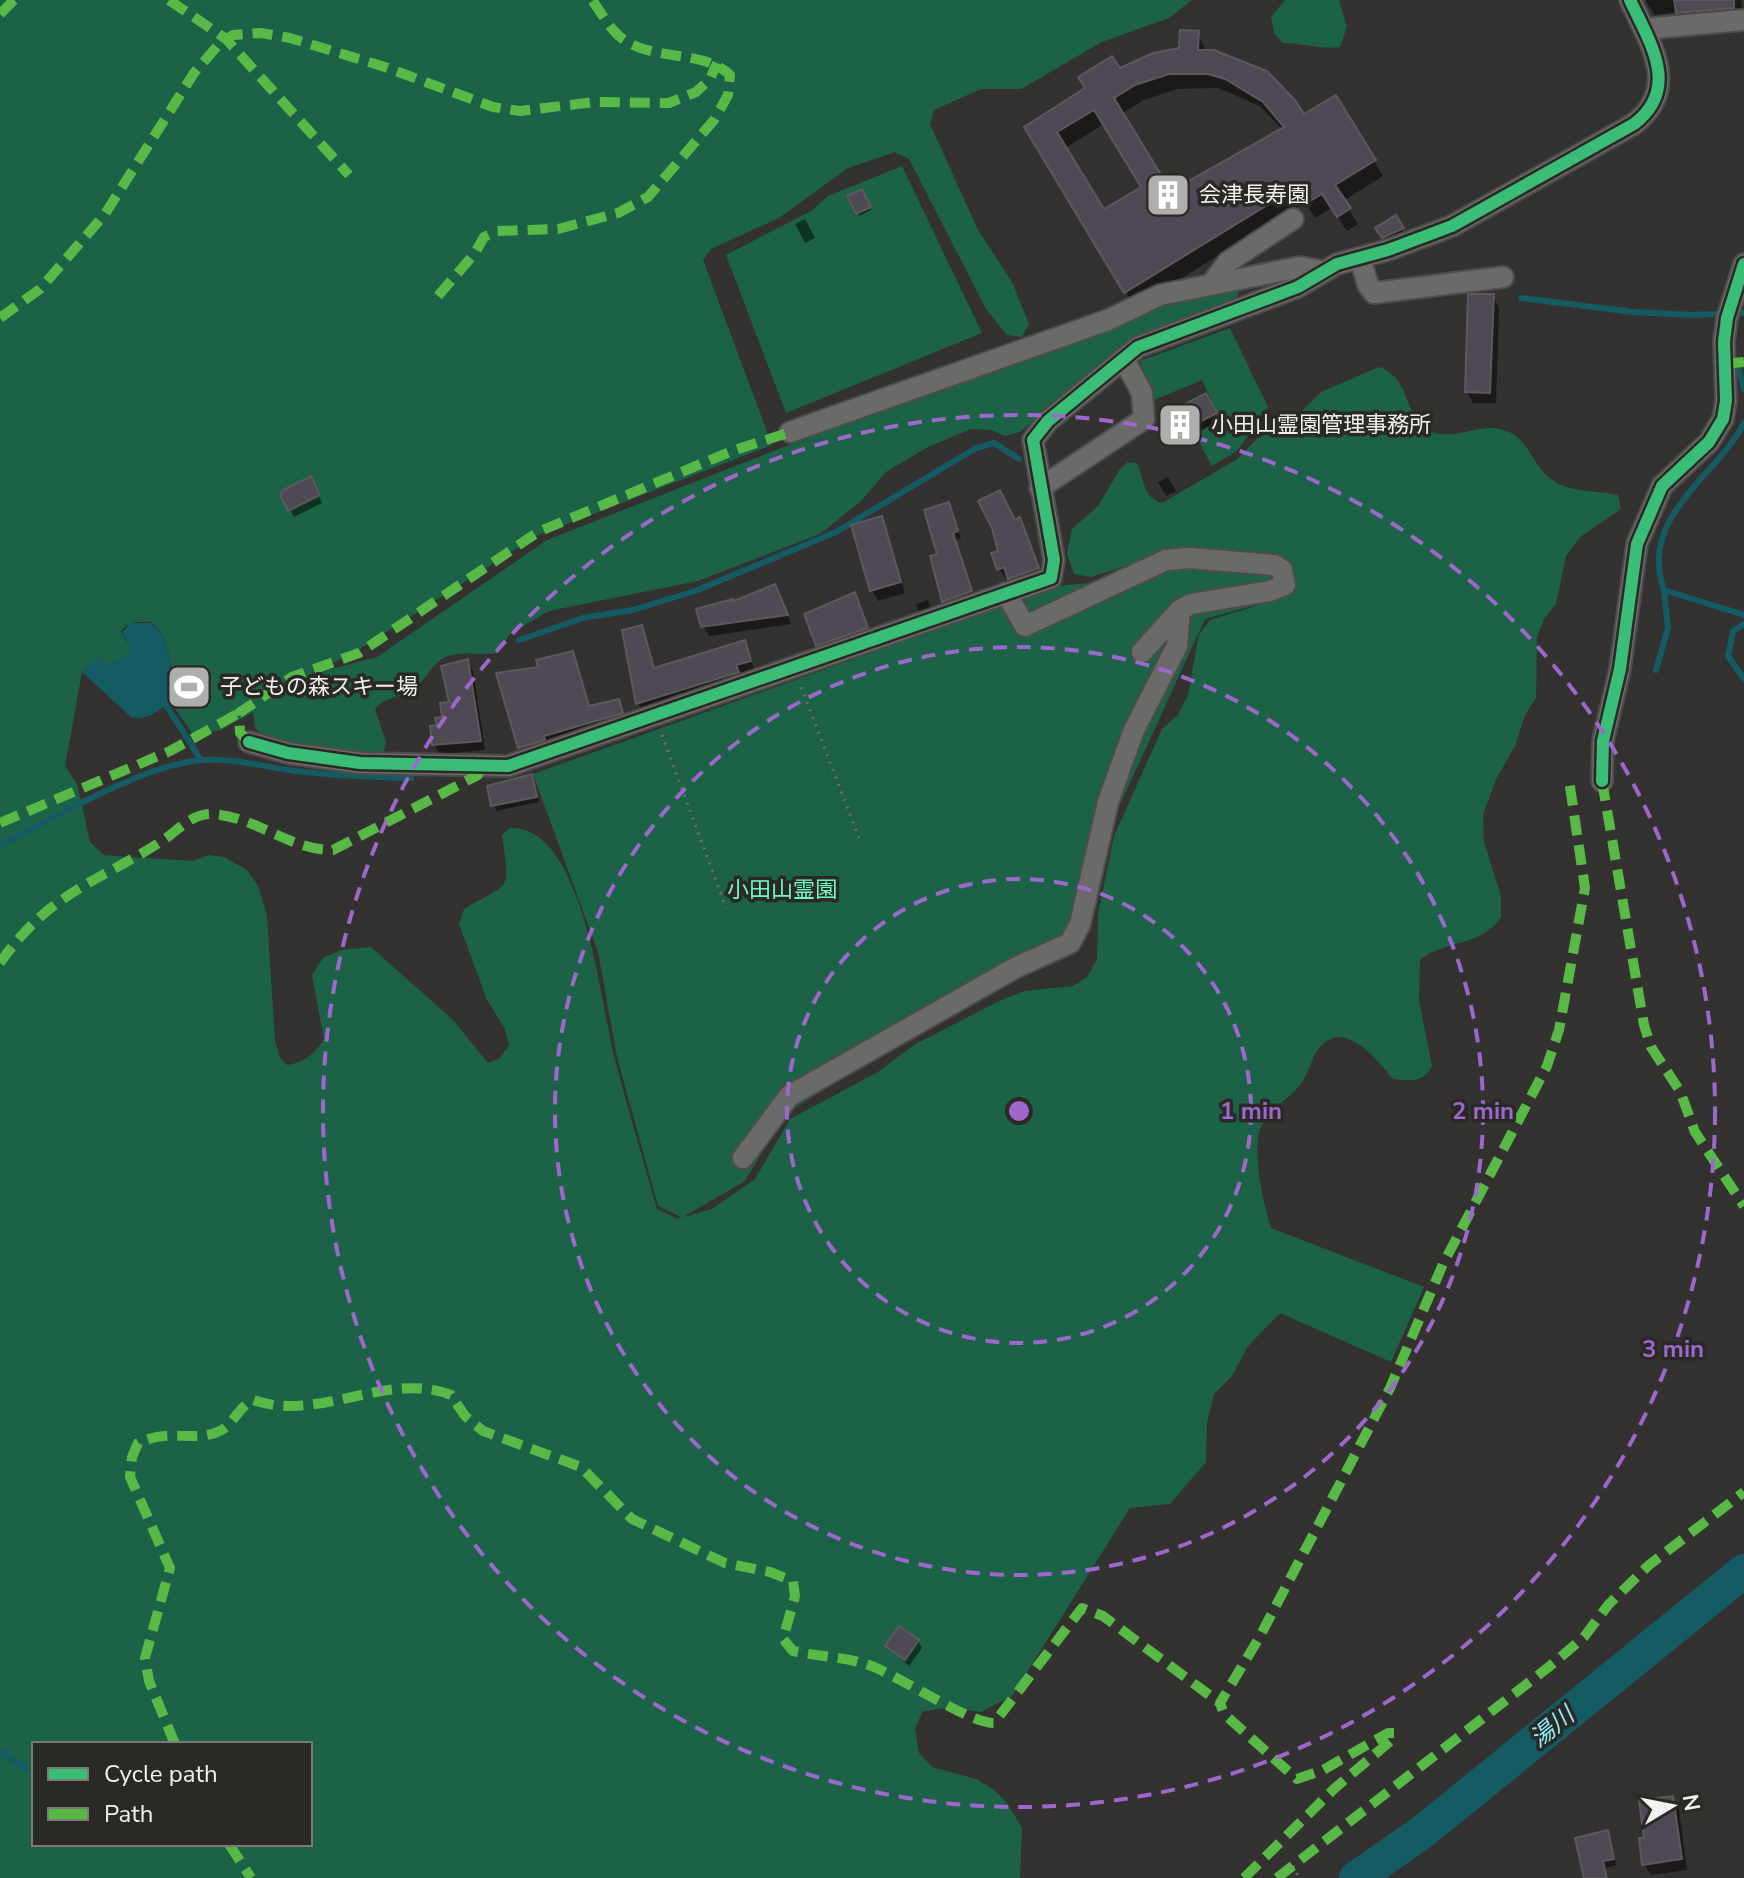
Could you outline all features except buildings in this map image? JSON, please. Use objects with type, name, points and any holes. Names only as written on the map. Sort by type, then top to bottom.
[{"type":"street","points":[[249,742],[288,753],[360,763],[508,766],[797,675],[1051,578],[1055,570],[1033,440],[1048,421],[1138,347],[1298,287],[1321,271],[1452,226],[1648,114],[1655,105],[1660,84],[1658,65],[1630,0]]},
{"type":"street","points":[[1644,29],[1744,20]]},
{"type":"street","points":[[1213,282],[1228,262],[1293,219]]},
{"type":"street","points":[[1360,258],[1368,285],[1374,293],[1503,277]]},
{"type":"street","points":[[1602,781],[1603,741],[1620,669],[1637,544],[1662,486],[1709,442],[1723,419],[1727,318],[1744,264]]},
{"type":"street","points":[[790,432],[1101,323],[1160,295],[1300,267],[1321,271]]},
{"type":"street","points":[[1040,488],[1144,419],[1142,393],[1124,359]]},
{"type":"street","points":[[1006,593],[1025,626],[1166,560],[1189,558],[1274,565],[1282,570],[1285,585],[1270,591],[1191,604],[1180,610],[1142,652]]},
{"type":"street","points":[[743,1158],[789,1096],[1015,968],[1070,943],[1080,924],[1108,802],[1134,730],[1177,646],[1180,610]]},
{"type":"path","points":[[797,675],[859,838]]},
{"type":"path","points":[[658,720],[726,908]]},
{"type":"path","points":[[1293,1866],[1299,1878]]},
{"type":"green space","name":"小田山霊園","points":[[0,0],[1192,0],[1169,18],[1102,42],[1021,89],[981,89],[934,110],[930,124],[978,230],[1012,282],[1029,324],[1022,337],[1007,335],[986,309],[909,159],[895,152],[848,168],[779,218],[711,249],[703,260],[772,445],[536,536],[355,652],[309,675],[377,657],[547,540],[921,393],[1103,333],[1150,308],[1236,283],[1240,291],[1235,299],[1123,349],[1020,432],[1005,436],[991,430],[971,429],[928,447],[886,472],[861,501],[820,534],[698,581],[549,611],[510,634],[497,653],[460,654],[440,660],[414,689],[386,700],[375,709],[386,742],[384,751],[377,756],[269,740],[255,728],[253,712],[221,730],[194,736],[170,701],[170,659],[164,639],[151,622],[130,624],[121,632],[132,651],[108,667],[101,657],[82,672],[65,766],[77,784],[90,842],[104,855],[192,861],[209,855],[224,857],[247,870],[258,886],[267,915],[275,1041],[280,1058],[287,1065],[309,1056],[324,1039],[312,975],[323,958],[341,950],[371,947],[453,1020],[488,1063],[500,1058],[509,1045],[505,1029],[487,1000],[459,924],[464,909],[504,883],[506,867],[502,835],[510,828],[535,835],[556,856],[572,886],[585,923],[615,1060],[657,1209],[678,1219],[681,1217],[658,1206],[617,1057],[598,952],[533,774],[1058,586],[1096,582],[1176,553],[1258,552],[1180,549],[1091,577],[1074,574],[1067,554],[1072,529],[1098,506],[1120,469],[1128,462],[1137,463],[1151,497],[1162,503],[1236,460],[1274,422],[1297,416],[1321,392],[1379,367],[1395,378],[1416,417],[1431,431],[1450,434],[1490,428],[1510,432],[1524,444],[1552,480],[1575,489],[1618,495],[1621,509],[1580,537],[1566,556],[1556,604],[1544,619],[1537,637],[1536,698],[1525,715],[1515,746],[1496,779],[1483,815],[1484,842],[1501,896],[1501,917],[1484,933],[1430,953],[1420,960],[1419,1000],[1432,1066],[1429,1072],[1410,1080],[1393,1079],[1360,1045],[1340,1037],[1330,1039],[1317,1051],[1300,1085],[1260,1129],[1260,1183],[1271,1228],[1424,1287],[1391,1362],[1280,1313],[1248,1346],[1232,1376],[1214,1394],[1207,1423],[1206,1462],[1170,1504],[1130,1508],[1012,1696],[981,1712],[947,1708],[923,1711],[915,1728],[919,1753],[932,1767],[976,1779],[993,1789],[1007,1803],[1022,1828],[1020,1878],[0,1878]],"holes":[[[1288,596],[1210,620],[1199,634],[1188,695],[1178,715],[1162,729],[1114,836],[1098,914],[1097,959],[1087,977],[1073,986],[1024,991],[914,1045],[878,1072],[790,1119],[755,1179],[712,1209],[683,1217],[745,1181],[785,1114],[914,1034],[1077,949],[1114,818],[1205,619]]]},
{"type":"green space","points":[[1285,0],[1339,0],[1347,27],[1340,47],[1283,43],[1274,33],[1271,17]]},
{"type":"green space","points":[[902,166],[982,333],[786,413],[726,255],[811,211],[828,196]]},
{"type":"green space","points":[[1230,328],[1268,407],[1237,451],[1212,466],[1195,435],[1220,419],[1202,380],[1154,400],[1140,361]]},
{"type":"water","points":[[130,623],[151,623],[164,639],[170,660],[169,702],[157,712],[142,718],[131,717],[82,672],[101,656],[108,666],[132,651],[122,633]]},
{"type":"waterway","points":[[1521,298],[1633,312],[1691,315],[1744,313]]},
{"type":"waterway","points":[[1739,370],[1744,389]]},
{"type":"waterway","points":[[1744,423],[1671,519],[1662,540],[1659,564],[1664,590],[1744,615]]},
{"type":"waterway","points":[[519,640],[583,618],[633,610],[695,591],[836,532],[976,448],[994,443],[1019,459]]},
{"type":"waterway","points":[[1656,670],[1668,628],[1664,590]]},
{"type":"waterway","points":[[1744,624],[1733,631],[1728,656],[1744,679]]},
{"type":"waterway","points":[[166,705],[201,760]]},
{"type":"waterway","points":[[0,845],[127,782],[154,771],[203,760],[226,760],[310,773],[411,778]]},
{"type":"waterway","name":"湯川","points":[[1356,1878],[1421,1833],[1744,1571]]},
{"type":"waterway","points":[[0,1751],[27,1770]]},
{"type":"marked path","points":[[0,14],[14,0]]},
{"type":"marked path","points":[[169,0],[226,39],[349,175]]},
{"type":"marked path","points":[[438,296],[475,253],[484,237],[497,231],[558,229],[618,213],[648,197],[714,120],[728,95],[730,75],[705,61],[646,50],[632,44],[615,32],[592,0]]},
{"type":"marked path","points":[[0,318],[40,289],[105,214],[194,73],[220,43],[233,35],[261,33],[290,38],[385,67],[493,107],[520,111],[594,102],[669,103],[696,92],[710,79],[717,63]]},
{"type":"marked path","points":[[1725,364],[1744,362]]},
{"type":"marked path","points":[[249,742],[240,733],[239,713],[292,677],[359,653],[538,532],[732,451],[790,432]]},
{"type":"marked path","points":[[0,823],[170,751],[239,713]]},
{"type":"marked path","points":[[0,963],[12,946],[51,908],[199,816],[227,816],[303,845],[333,850],[478,775],[480,768]]},
{"type":"marked path","points":[[1244,1878],[1335,1788],[1393,1739],[1394,1733],[1388,1733],[1323,1770],[1297,1779],[1224,1714],[1220,1703],[1259,1638],[1390,1388],[1443,1264],[1547,1066],[1559,1030],[1585,888],[1569,780]]},
{"type":"marked path","points":[[1602,781],[1644,1025],[1651,1047],[1680,1091],[1695,1132],[1744,1206]]},
{"type":"marked path","points":[[174,1742],[149,1681],[145,1658],[170,1568],[130,1477],[132,1457],[138,1443],[159,1437],[215,1433],[227,1426],[253,1400],[278,1405],[303,1405],[403,1388],[427,1389],[451,1395],[465,1416],[483,1431],[581,1467],[632,1519],[725,1563],[770,1572],[793,1581],[795,1596],[783,1639],[793,1651],[866,1664],[968,1715],[994,1723],[1082,1608],[1103,1616],[1220,1703]]},
{"type":"marked path","points":[[1277,1878],[1550,1666],[1584,1637],[1609,1604],[1649,1565],[1744,1492]]},
{"type":"marked path","points":[[230,1846],[251,1878]]},
{"type":"cycle path","points":[[249,742],[288,753],[360,763],[508,766],[1051,578],[1054,560],[1033,440],[1048,421],[1138,347],[1298,287],[1337,264],[1388,250],[1452,226],[1634,124],[1648,110],[1659,80],[1646,32],[1630,0]]},
{"type":"cycle path","points":[[1602,781],[1603,741],[1620,669],[1637,544],[1662,486],[1709,442],[1723,419],[1727,318],[1744,264]]},
{"type":"place","name":"会津長寿園","points":[[1168,195]]},
{"type":"place","name":"小田山霊園管理事務所","points":[[1180,425]]},
{"type":"place","name":"子どもの森スキー場","points":[[189,687]]}]
